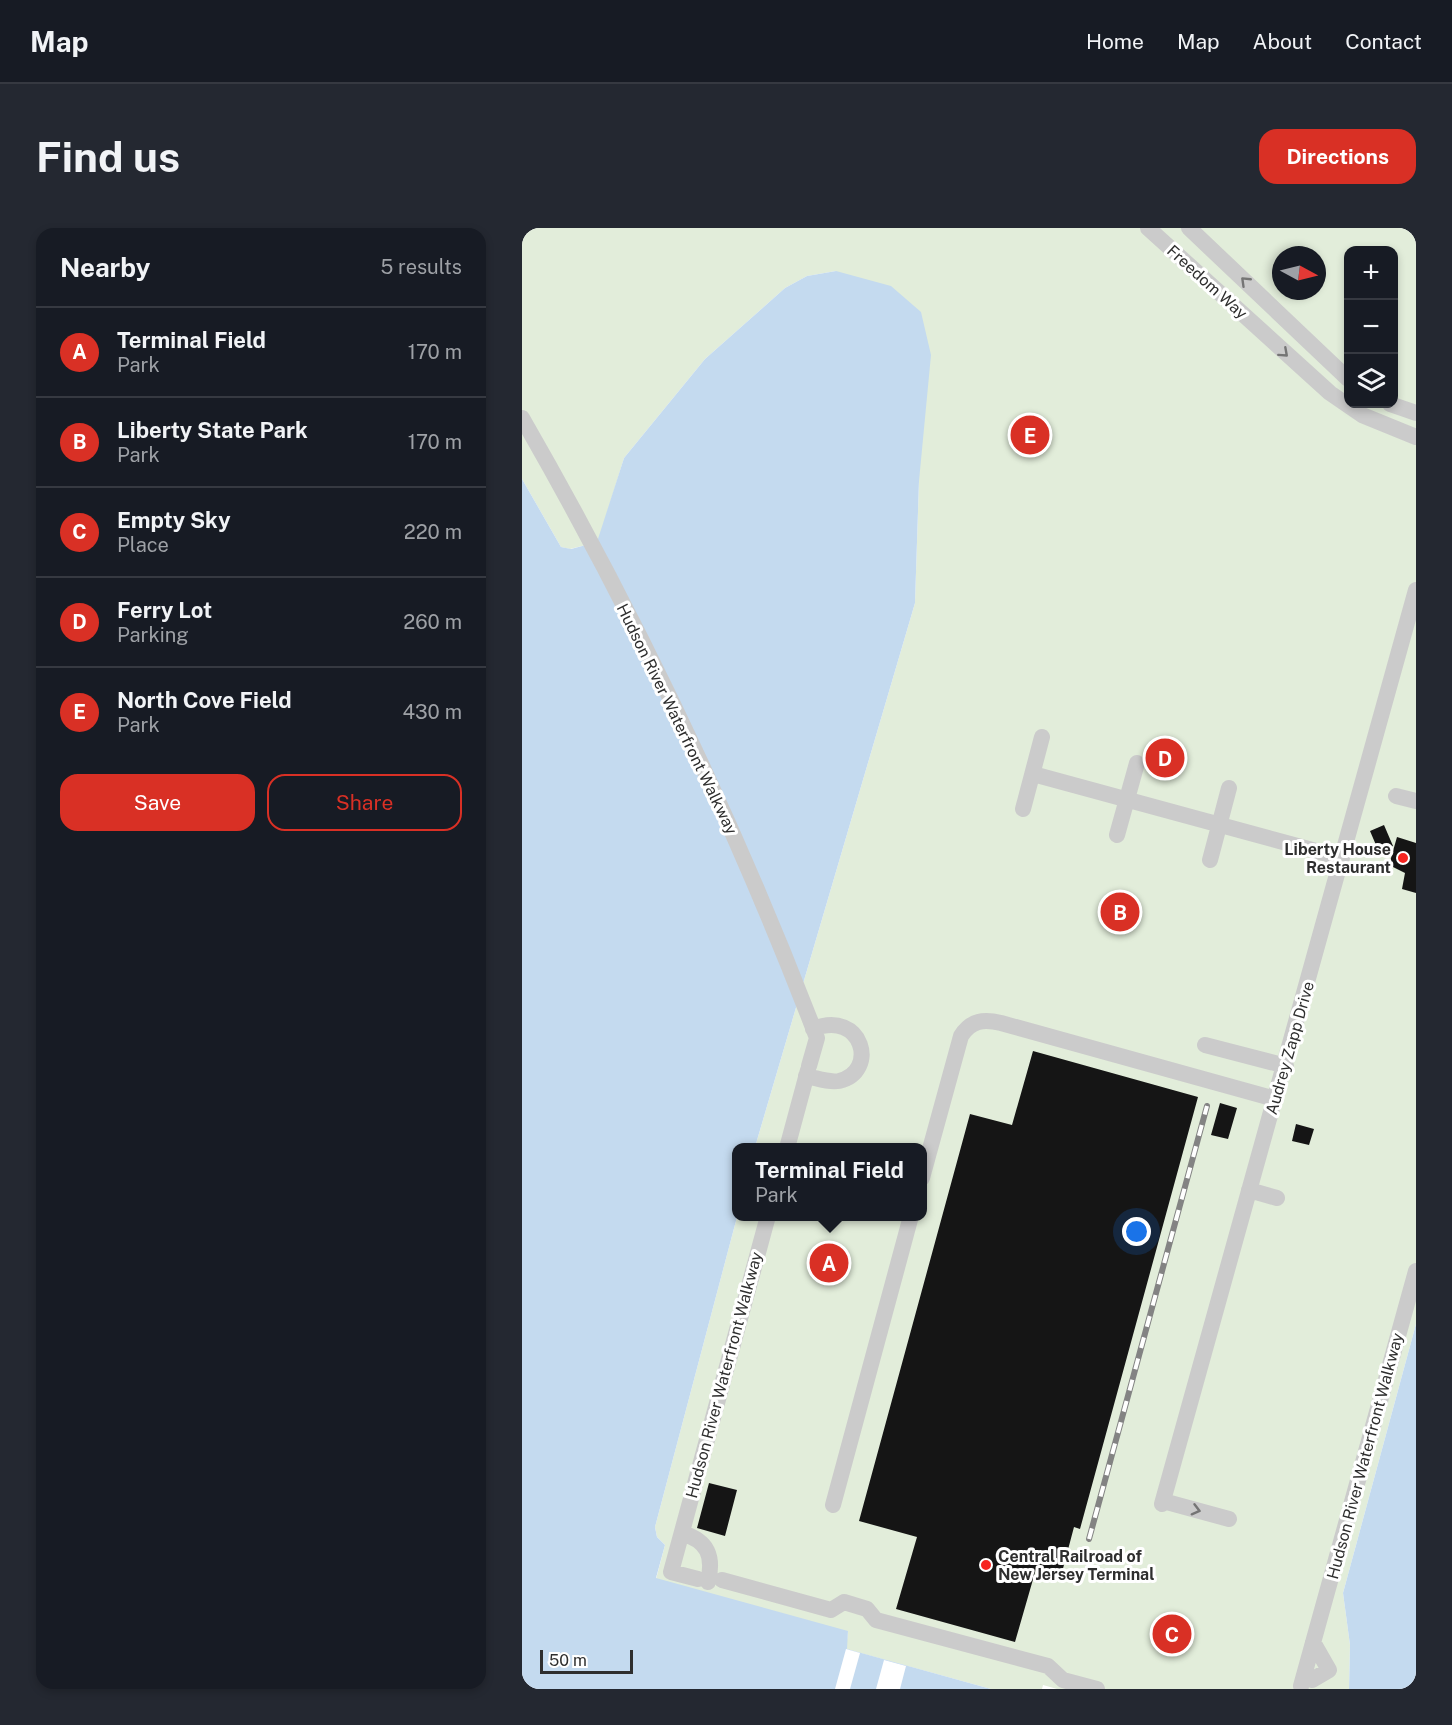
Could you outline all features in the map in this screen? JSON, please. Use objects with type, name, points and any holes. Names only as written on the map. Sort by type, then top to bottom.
[{"type":"street","name":"Freedom Way","points":[[1148,228],[1320,385],[1350,408],[1387,427],[1416,437]]},
{"type":"street","name":"Freedom Way","points":[[1189,228],[1344,375]]},
{"type":"street","points":[[1266,336],[1283,318]]},
{"type":"street","points":[[1398,406],[1416,412]]},
{"type":"street","name":"Hudson River Waterfront Walkway","points":[[522,418],[584,528],[690,741],[737,845],[817,1038],[788,1143]]},
{"type":"street","name":"Audrey Zapp Drive","points":[[1229,1519],[1163,1503],[1249,1190],[1286,1066],[1416,590]]},
{"type":"street","points":[[1023,809],[1042,737]]},
{"type":"street","points":[[1117,835],[1137,763]]},
{"type":"street","points":[[1033,774],[1342,858]]},
{"type":"street","points":[[1210,860],[1229,788]]},
{"type":"street","points":[[1396,796],[1416,801]]},
{"type":"street","points":[[927,1160],[961,1036],[970,1025],[982,1021],[1000,1023],[1275,1099]]},
{"type":"street","points":[[808,1070],[832,1082],[846,1079],[858,1067],[862,1056],[857,1036],[846,1027],[828,1023],[811,1023]]},
{"type":"street","points":[[1205,1045],[1286,1066]]},
{"type":"street","points":[[1249,1190],[1277,1198]]},
{"type":"street","name":"Hudson River Waterfront Walkway","points":[[767,1221],[671,1572],[831,1610],[844,1602],[852,1604],[867,1609],[876,1620],[1048,1666],[1063,1680],[1097,1689]]},
{"type":"street","points":[[832,1505],[910,1221]]},
{"type":"street","name":"Hudson River Waterfront Walkway","points":[[1304,1685],[1313,1642],[1416,1271]]},
{"type":"street","points":[[682,1533],[700,1540],[709,1551],[712,1564],[709,1581]]},
{"type":"green space","points":[[522,228],[1416,228],[1416,1324],[1343,1593],[1350,1645],[1349,1689],[1057,1689],[1043,1685],[1042,1689],[991,1689],[846,1649],[848,1632],[656,1579],[665,1545],[657,1537],[655,1527],[736,1221],[927,1221],[927,1143],[756,1143],[915,603],[919,481],[836,271],[807,276],[785,288],[705,359],[624,458],[598,542],[570,549],[561,547],[522,479]]},
{"type":"water","points":[[836,271],[891,286],[921,312],[931,355],[919,481],[915,603],[756,1143],[732,1143],[732,1221],[736,1221],[655,1527],[657,1537],[665,1545],[656,1578],[848,1631],[847,1649],[991,1689],[522,1689],[522,479],[561,547],[571,549],[597,542],[624,458],[705,359],[785,288],[807,276]]},
{"type":"water","points":[[1416,1324],[1416,1689],[1349,1689],[1350,1645],[1343,1593]]},
{"type":"pier","points":[[846,1649],[860,1653],[850,1689],[835,1689]]},
{"type":"pier","points":[[884,1660],[906,1666],[900,1689],[876,1689]]},
{"type":"building","points":[[1384,825],[1393,846],[1379,852],[1370,831]]},
{"type":"building","name":"Liberty House Restaurant","points":[[1397,837],[1416,843],[1416,893],[1402,889],[1405,873],[1389,865]]},
{"type":"building","points":[[1033,1051],[1198,1097],[1080,1529],[1074,1527],[1061,1576],[1036,1569],[1015,1642],[896,1609],[917,1537],[859,1521],[970,1114],[1012,1125]]},
{"type":"building","points":[[1220,1103],[1237,1108],[1228,1139],[1211,1135]]},
{"type":"building","points":[[1296,1124],[1314,1129],[1309,1145],[1292,1141]]},
{"type":"building","points":[[709,1483],[737,1490],[725,1536],[697,1528]]},
{"type":"railway","points":[[1089,1539],[1207,1106]]},
{"type":"place","name":"North Cove Field","points":[[1030,435]]},
{"type":"place","name":"Ferry Lot","points":[[1165,758]]},
{"type":"place","name":"Liberty House Restaurant","points":[[1403,858]]},
{"type":"place","name":"Liberty State Park","points":[[1120,912]]},
{"type":"place","name":"Terminal Field","points":[[829,1263]]},
{"type":"place","name":"Central Railroad of New Jersey Terminal","points":[[986,1565]]},
{"type":"place","name":"Empty Sky","points":[[1172,1634]]}]
